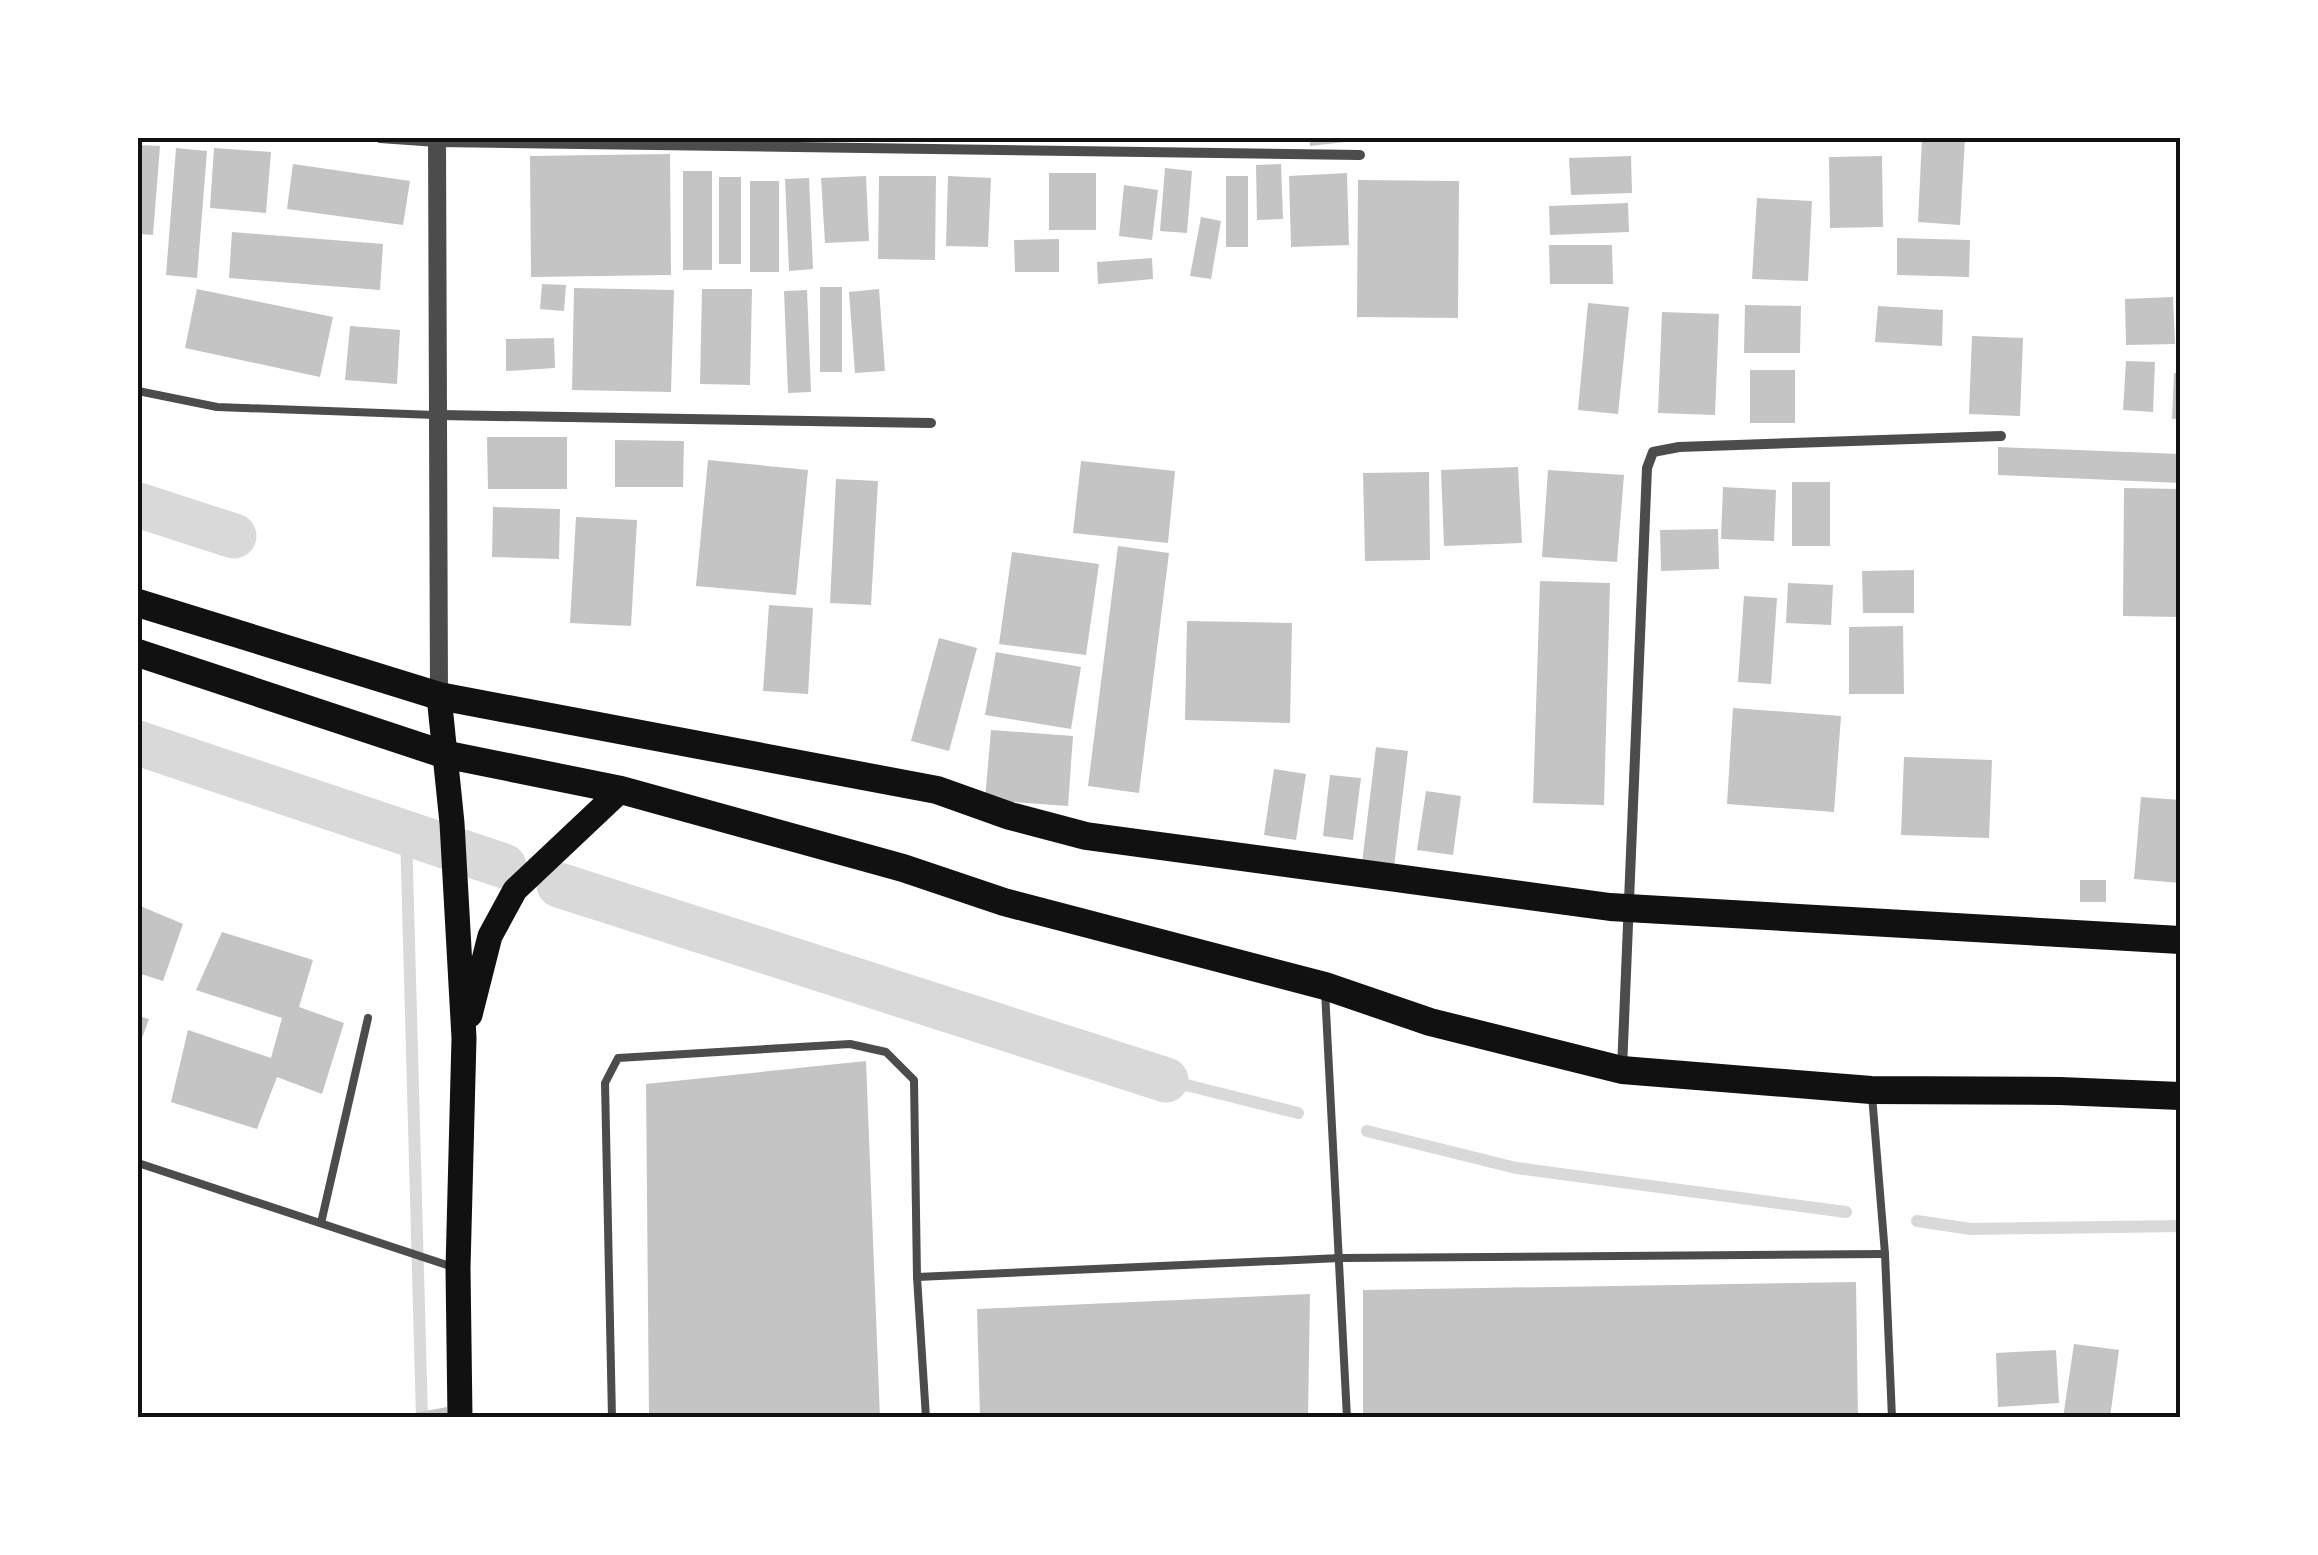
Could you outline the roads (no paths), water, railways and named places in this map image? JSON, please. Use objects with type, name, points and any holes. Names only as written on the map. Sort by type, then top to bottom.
[{"type":"highway","points":[[138,603],[439,696],[937,790],[1010,816],[1086,836],[1626,908],[2180,940]]},
{"type":"highway","points":[[138,652],[443,754],[621,790],[903,868],[1084,924],[1324,986],[1430,1022],[1622,1070],[1871,1090],[2180,1096]]},
{"type":"main road","points":[[439,696],[452,823],[464,1038],[458,1268],[460,1418]]},
{"type":"main road","points":[[464,1038],[490,936],[515,890],[621,790]]},
{"type":"street","points":[[380,138],[1360,155]]},
{"type":"street","points":[[437,140],[439,696]]},
{"type":"street","points":[[439,415],[932,422]]},
{"type":"street","points":[[1622,1070],[1647,468],[1653,452],[1679,447],[2000,436]]},
{"type":"lane","points":[[138,391],[217,407],[439,415]]},
{"type":"lane","points":[[1324,986],[1347,1418]]},
{"type":"lane","points":[[321,1223],[368,1018]]},
{"type":"lane","points":[[612,1418],[606,1083],[618,1058],[850,1044],[886,1052],[914,1080],[917,1277],[926,1418]]},
{"type":"lane","points":[[1871,1090],[1892,1418]]},
{"type":"lane","points":[[138,1163],[458,1268]]},
{"type":"lane","points":[[917,1277],[1340,1258],[1884,1254]]},
{"type":"waterway","points":[[138,505],[234,536]]},
{"type":"waterway","points":[[138,743],[504,866]]},
{"type":"waterway","points":[[406,832],[422,1418]]},
{"type":"waterway","points":[[559,885],[1166,1080]]},
{"type":"waterway","points":[[1166,1080],[1298,1113]]},
{"type":"waterway","points":[[1367,1131],[1516,1168],[1846,1212]]},
{"type":"waterway","points":[[1917,1221],[1971,1229],[2180,1226]]}]
